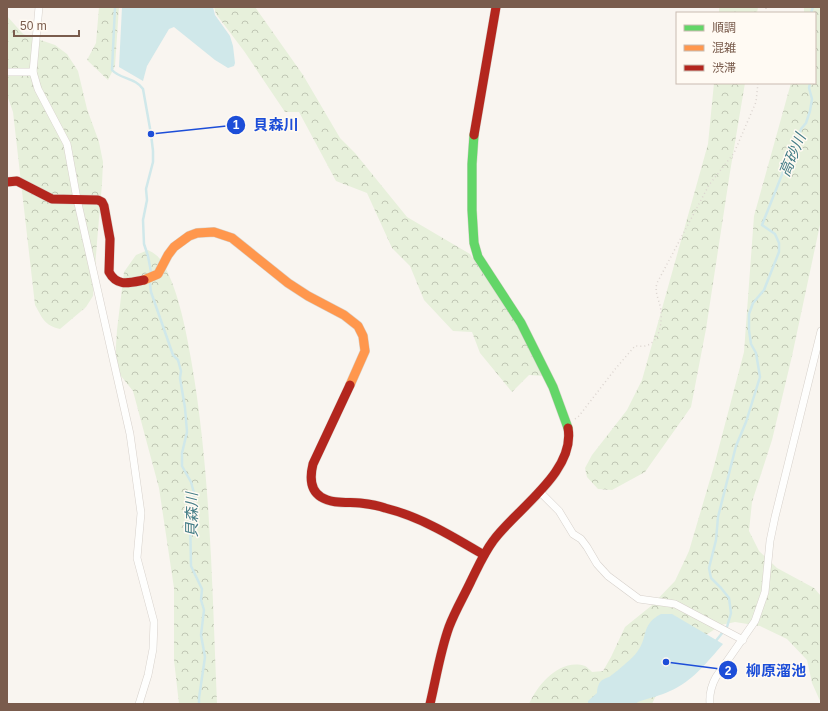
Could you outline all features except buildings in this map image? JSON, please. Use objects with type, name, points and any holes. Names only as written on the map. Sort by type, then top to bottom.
[{"type":"street","points":[[39,7],[33,72],[38,89],[67,144],[77,199],[130,434],[141,513],[137,558],[154,622],[153,642],[148,675],[139,704]]},
{"type":"street","points":[[430,704],[442,651],[450,627],[484,555],[493,540],[540,492],[562,461],[567,448],[569,436],[567,425],[553,387],[521,323],[478,257],[474,243],[472,187],[475,126],[496,7]]},
{"type":"street","points":[[7,72],[33,72]]},
{"type":"street","points":[[7,182],[17,181],[52,199],[98,200],[102,202],[110,239],[109,272],[118,282],[124,283],[154,277],[162,270],[164,260],[169,253],[181,241],[200,232],[212,231],[232,238],[308,296],[352,320],[359,327],[364,336],[365,351],[313,464],[310,478],[313,487],[319,495],[326,500],[376,505],[411,515],[446,532],[484,555]]},
{"type":"street","points":[[710,704],[709,693],[716,677],[755,621],[765,592],[770,541],[775,517],[821,331]]},
{"type":"street","points":[[540,492],[559,511],[573,534],[581,539],[596,564],[608,576],[639,598],[675,604],[743,640]]},
{"type":"path","points":[[567,425],[579,416],[635,346],[648,345],[659,333],[660,310],[655,288],[657,282],[709,185],[734,153],[756,102],[758,84]]},
{"type":"green space","points":[[99,7],[119,7],[115,66],[108,80],[87,60],[96,43]]},
{"type":"green space","points":[[214,7],[255,7],[303,75],[340,138],[355,153],[407,217],[470,254],[521,332],[544,376],[529,375],[512,392],[480,353],[472,332],[453,331],[424,300],[410,266],[392,248],[367,193],[336,181],[299,112],[285,112],[244,51],[216,14]]},
{"type":"green space","points":[[719,7],[758,7],[757,12],[719,12]]},
{"type":"green space","points":[[804,7],[821,7],[821,220],[792,356],[772,440],[752,502],[749,531],[759,551],[777,568],[814,588],[821,596],[821,703],[812,683],[807,660],[787,639],[760,626],[735,622],[721,625],[703,637],[663,680],[652,704],[529,704],[538,688],[544,681],[559,669],[576,665],[585,666],[592,672],[603,671],[625,627],[651,606],[675,581],[689,551],[714,466],[744,352],[754,216],[791,84],[816,84],[816,12],[804,12]]},
{"type":"green space","points":[[7,16],[23,34],[55,45],[67,54],[78,71],[87,109],[99,142],[103,162],[93,296],[86,307],[60,329],[50,326],[42,318],[35,305],[13,112],[7,95]]},
{"type":"green space","points":[[714,84],[745,84],[706,329],[691,407],[645,472],[612,490],[598,489],[587,477],[585,468],[592,455],[627,410],[642,380],[708,144]]},
{"type":"green space","points":[[148,250],[160,259],[166,269],[176,294],[191,359],[198,402],[210,531],[217,704],[179,704],[174,660],[174,588],[159,488],[133,391],[121,376],[115,360],[124,272],[136,255]]},
{"type":"water","points":[[122,7],[213,7],[215,15],[230,36],[233,46],[234,66],[228,68],[215,60],[174,27],[169,29],[147,66],[143,81],[119,67]]},
{"type":"water","points":[[661,614],[672,614],[723,644],[692,677],[666,693],[635,704],[588,704],[588,701],[597,693],[601,681],[609,677],[635,655],[641,647],[650,622]]},
{"type":"waterway","name":"貝森川","points":[[115,7],[112,70],[115,73],[140,85],[143,89],[151,134],[153,162],[146,189],[147,200],[143,220],[144,244],[151,272]]},
{"type":"waterway","name":"高砂川","points":[[811,12],[813,7]]},
{"type":"waterway","points":[[715,642],[727,627],[731,613],[729,598],[711,578],[709,568],[716,540],[718,517],[736,446],[746,422],[760,377],[756,353],[751,344],[749,314],[753,303],[764,290],[779,252],[779,243],[775,234],[762,225],[783,172],[793,155],[801,129],[806,123],[812,99],[809,88],[810,84]]},
{"type":"waterway","name":"貝森川","points":[[150,284],[151,292],[173,355],[178,360],[181,371],[180,378],[187,432],[182,453],[182,466],[191,482],[194,493],[190,514],[191,566],[202,589],[201,600],[204,610],[201,635],[205,657],[199,704]]},
{"type":"traffic: fast","points":[[474,135],[472,164],[472,210],[474,243],[478,257],[521,323],[553,387],[568,428]]},
{"type":"traffic: slow","points":[[144,280],[158,274],[174,247],[189,236],[197,233],[214,232],[232,238],[288,283],[308,296],[344,315],[358,326],[363,336],[365,351],[350,385]]},
{"type":"traffic: jam","points":[[474,135],[496,7]]},
{"type":"traffic: jam","points":[[7,182],[17,181],[52,199],[98,200],[102,202],[110,239],[109,272],[116,280],[124,283],[144,280]]},
{"type":"traffic: jam","points":[[350,385],[313,464],[311,473],[312,482],[317,494],[330,501],[379,506],[411,516],[448,534],[484,555]]},
{"type":"traffic: jam","points":[[430,704],[446,636],[457,609],[484,555],[493,541],[554,475],[563,460],[568,444],[568,428]]},
{"type":"place","name":"貝森川","points":[[151,134]]},
{"type":"place","name":"柳原溜池","points":[[666,662]]}]
